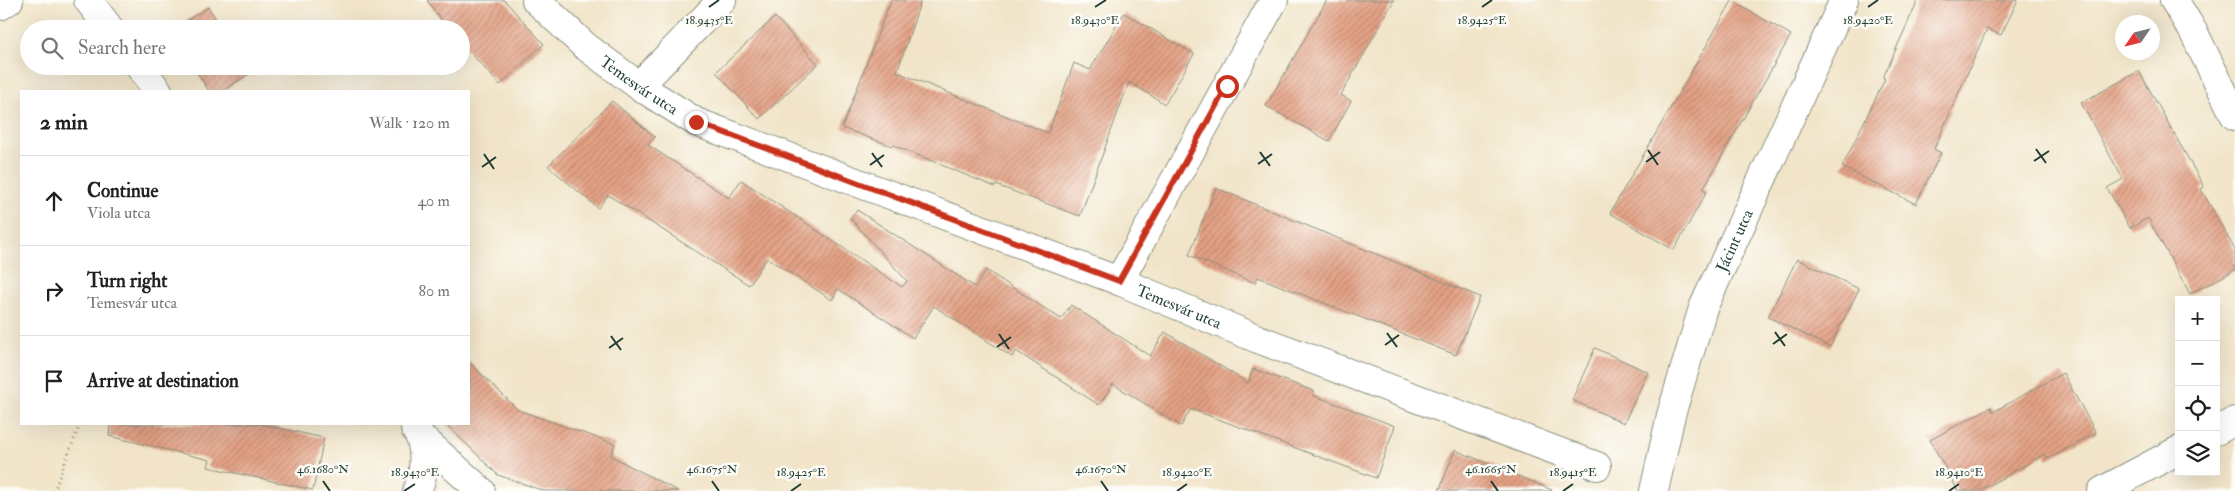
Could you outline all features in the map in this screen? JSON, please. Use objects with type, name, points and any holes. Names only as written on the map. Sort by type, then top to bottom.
[{"type":"street","points":[[0,6],[9,0]]},
{"type":"street","points":[[88,0],[103,20]]},
{"type":"street","name":"Temesvár utca","points":[[536,0],[585,46],[639,86],[696,122],[1119,281],[1258,339],[1597,466]]},
{"type":"street","points":[[639,86],[722,0]]},
{"type":"street","points":[[1119,281],[1274,0]]},
{"type":"street","name":"Jácint utca","points":[[1654,491],[1671,414],[1702,308],[1844,0]]},
{"type":"street","points":[[2174,0],[2193,31],[2235,116]]},
{"type":"street","points":[[146,75],[157,90]]},
{"type":"street","points":[[2220,428],[2235,421]]},
{"type":"street","points":[[417,431],[422,479],[417,491]]},
{"type":"street","points":[[417,431],[480,491]]},
{"type":"street","points":[[2102,491],[2175,452]]},
{"type":"path","points":[[54,491],[80,425]]},
{"type":"building","points":[[427,0],[504,0],[544,44],[500,85],[470,53],[470,20],[441,20]]},
{"type":"building","points":[[891,0],[921,0],[897,72],[1048,133],[1074,63],[1090,70],[1124,13],[1194,54],[1165,104],[1129,82],[1080,216],[996,185],[995,187],[893,145],[842,128]]},
{"type":"building","points":[[1327,0],[1394,0],[1341,95],[1351,101],[1329,141],[1266,106]]},
{"type":"building","points":[[1918,0],[2018,0],[2001,35],[1987,29],[1934,149],[1941,153],[1916,204],[1842,167],[1885,79],[1883,78]]},
{"type":"building","points":[[1732,1],[1791,35],[1703,189],[1707,191],[1674,250],[1610,213]]},
{"type":"building","points":[[208,7],[217,20],[188,20]]},
{"type":"building","points":[[775,17],[818,64],[759,119],[716,72]]},
{"type":"building","points":[[2139,71],[2204,187],[2201,189],[2235,250],[2235,270],[2190,294],[2148,218],[2130,228],[2107,188],[2123,179],[2081,103]]},
{"type":"building","points":[[199,75],[247,75],[225,90],[208,90]]},
{"type":"building","points":[[612,101],[655,137],[648,145],[729,198],[741,180],[902,287],[907,281],[850,218],[857,210],[975,287],[986,270],[1061,319],[1071,305],[1150,356],[1165,332],[1248,383],[1253,369],[1314,391],[1313,395],[1395,426],[1376,478],[1191,409],[1181,426],[1113,384],[1099,405],[1016,351],[1012,357],[934,306],[913,338],[838,289],[832,300],[767,258],[749,285],[608,195],[598,208],[548,166]]},
{"type":"building","points":[[1216,188],[1480,297],[1456,355],[1258,277],[1255,283],[1189,255]]},
{"type":"building","points":[[1797,259],[1859,289],[1830,347],[1768,317]]},
{"type":"building","points":[[1595,348],[1648,372],[1624,423],[1572,400]]},
{"type":"building","points":[[470,363],[518,410],[615,444],[611,456],[678,491],[544,491],[498,475],[447,425],[470,425]]},
{"type":"building","points":[[2063,373],[2096,433],[2048,459],[2045,454],[1979,491],[1958,491],[1930,440],[1991,407],[1993,412]]},
{"type":"building","points":[[110,425],[265,425],[324,438],[313,490],[208,467],[210,460],[109,436]]},
{"type":"building","points":[[1455,450],[1552,490],[1552,491],[1439,491]]},
{"type":"route","points":[[696,122],[1119,281],[1227,86]]}]
